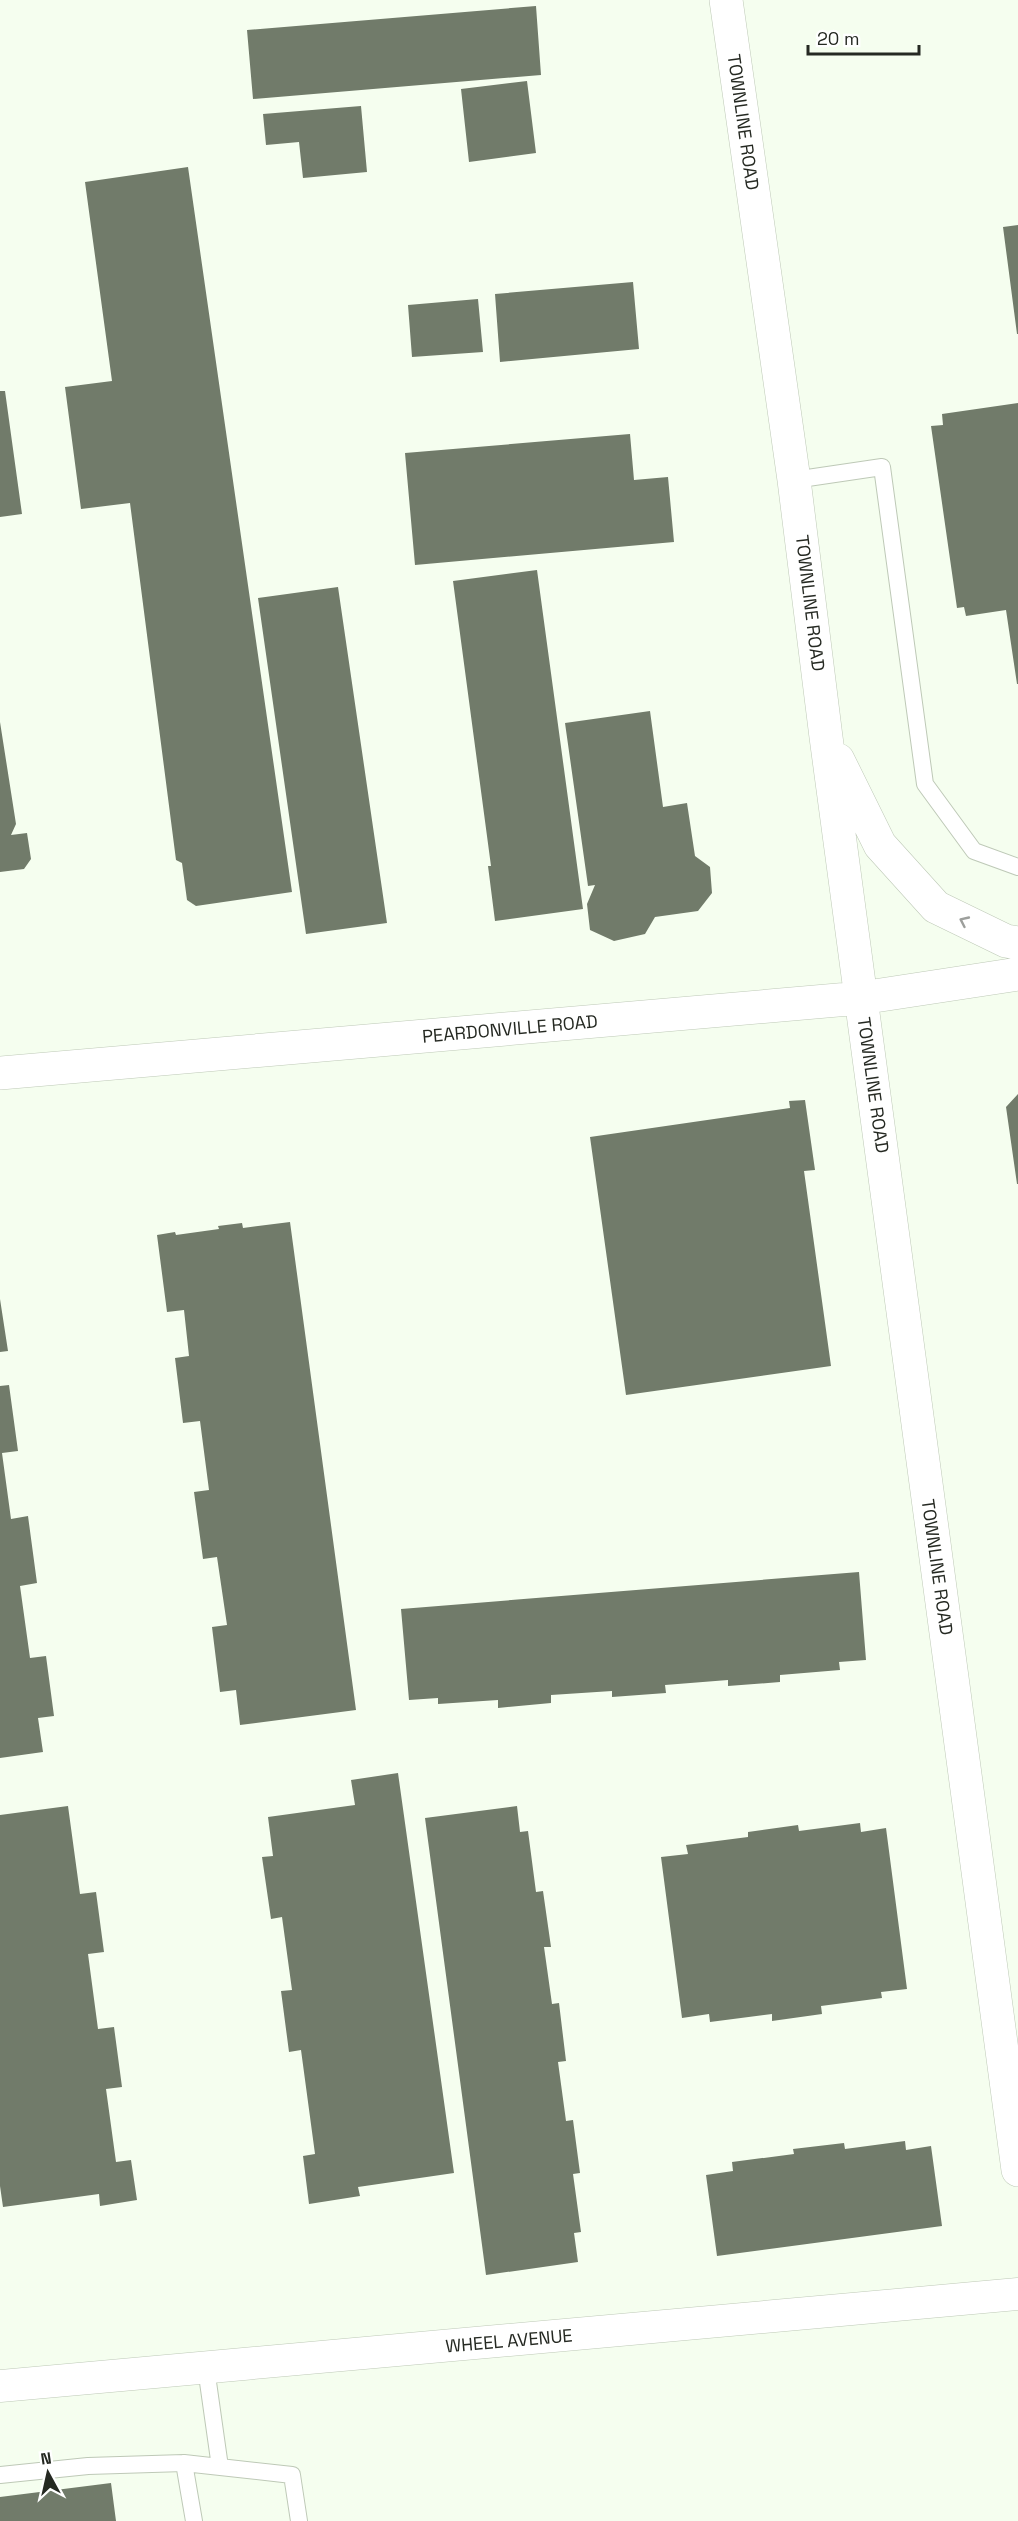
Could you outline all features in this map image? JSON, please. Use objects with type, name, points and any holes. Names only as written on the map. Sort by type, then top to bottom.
[{"type":"street","name":"TOWNLINE ROAD","points":[[726,0],[794,480],[826,737],[1018,2170]]},
{"type":"street","points":[[826,737],[880,845],[936,907],[1006,941],[1018,943]]},
{"type":"street","name":"PEARDONVILLE ROAD","points":[[0,1073],[861,998],[1018,974]]},
{"type":"street","name":"WHEEL AVENUE","points":[[0,2386],[1018,2294]]},
{"type":"lane","points":[[794,480],[882,467],[925,784],[974,851],[1018,867]]},
{"type":"lane","points":[[207,2368],[220,2467]]},
{"type":"lane","points":[[184,2463],[194,2521]]},
{"type":"lane","points":[[0,2475],[88,2466],[184,2463],[292,2475],[299,2521]]},
{"type":"building","points":[[536,6],[541,75],[253,99],[247,30]]},
{"type":"building","points":[[527,81],[536,153],[469,162],[461,89]]},
{"type":"building","points":[[361,106],[367,172],[303,178],[299,142],[266,145],[263,114]]},
{"type":"building","points":[[188,167],[292,892],[196,906],[187,900],[182,863],[176,860],[130,503],[81,509],[65,387],[112,381],[85,182]]},
{"type":"building","points":[[1018,225],[1018,334],[1017,334],[1003,227]]},
{"type":"building","points":[[633,282],[639,349],[500,362],[495,294]]},
{"type":"building","points":[[478,299],[483,352],[412,357],[408,305]]},
{"type":"building","points":[[0,391],[5,391],[22,514],[0,517]]},
{"type":"building","points":[[1018,403],[1017,684],[1006,610],[966,616],[964,607],[957,608],[931,426],[943,425],[942,414]]},
{"type":"building","points":[[630,434],[634,480],[668,477],[674,542],[415,565],[405,453]]},
{"type":"building","points":[[537,570],[583,909],[495,921],[488,866],[491,866],[453,581]]},
{"type":"building","points":[[338,587],[387,923],[306,934],[258,598]]},
{"type":"building","points":[[650,711],[663,807],[687,803],[695,856],[710,867],[712,893],[698,911],[655,917],[645,934],[614,941],[590,930],[587,904],[595,885],[588,886],[565,723]]},
{"type":"building","points":[[0,722],[16,824],[11,835],[27,833],[31,859],[24,869],[0,872]]},
{"type":"building","points":[[1018,1094],[1018,1184],[1017,1184],[1006,1107]]},
{"type":"building","points":[[805,1100],[815,1170],[804,1171],[831,1366],[626,1395],[590,1137],[790,1108],[789,1101]]},
{"type":"building","points":[[290,1222],[356,1710],[240,1725],[236,1690],[220,1692],[212,1627],[227,1625],[217,1557],[203,1559],[194,1492],[209,1490],[200,1421],[183,1423],[175,1358],[189,1356],[184,1310],[167,1312],[157,1235],[175,1232],[176,1235],[219,1229],[218,1226],[242,1223],[243,1228]]},
{"type":"building","points":[[0,1299],[8,1351],[0,1352]]},
{"type":"building","points":[[9,1385],[18,1451],[2,1453],[11,1519],[28,1516],[37,1583],[20,1586],[30,1658],[46,1656],[54,1716],[38,1718],[43,1752],[0,1758],[0,1386]]},
{"type":"building","points":[[859,1572],[866,1660],[839,1662],[840,1670],[780,1675],[780,1682],[728,1686],[728,1680],[665,1685],[666,1693],[612,1697],[612,1691],[551,1695],[551,1703],[498,1708],[498,1700],[438,1704],[438,1698],[409,1700],[401,1609]]},
{"type":"building","points":[[398,1773],[454,2173],[358,2187],[360,2196],[309,2204],[303,2156],[315,2154],[301,2050],[289,2052],[281,1991],[292,1990],[282,1917],[271,1919],[262,1857],[273,1856],[268,1817],[355,1805],[351,1780]]},
{"type":"building","points":[[68,1806],[80,1894],[96,1892],[104,1952],[88,1954],[98,2029],[114,2027],[122,2087],[106,2089],[116,2162],[131,2160],[137,2200],[100,2206],[99,2194],[3,2207],[0,2186],[0,1815]]},
{"type":"building","points":[[517,1806],[520,1832],[528,1831],[536,1892],[543,1891],[551,1947],[544,1947],[552,2004],[559,2003],[566,2061],[558,2062],[566,2121],[573,2120],[580,2173],[573,2174],[581,2232],[574,2233],[578,2262],[486,2275],[425,1818]]},
{"type":"building","points":[[860,1823],[861,1832],[886,1828],[907,1989],[881,1992],[882,1998],[821,2006],[822,2014],[772,2021],[772,2014],[710,2022],[709,2014],[682,2018],[661,1857],[688,1854],[686,1845],[748,1837],[748,1832],[798,1825],[799,1831]]},
{"type":"building","points":[[905,2141],[906,2150],[931,2146],[942,2226],[717,2256],[706,2175],[733,2171],[732,2162],[794,2154],[793,2149],[844,2143],[845,2149]]},
{"type":"building","points":[[111,2483],[116,2521],[0,2521],[0,2497]]}]
